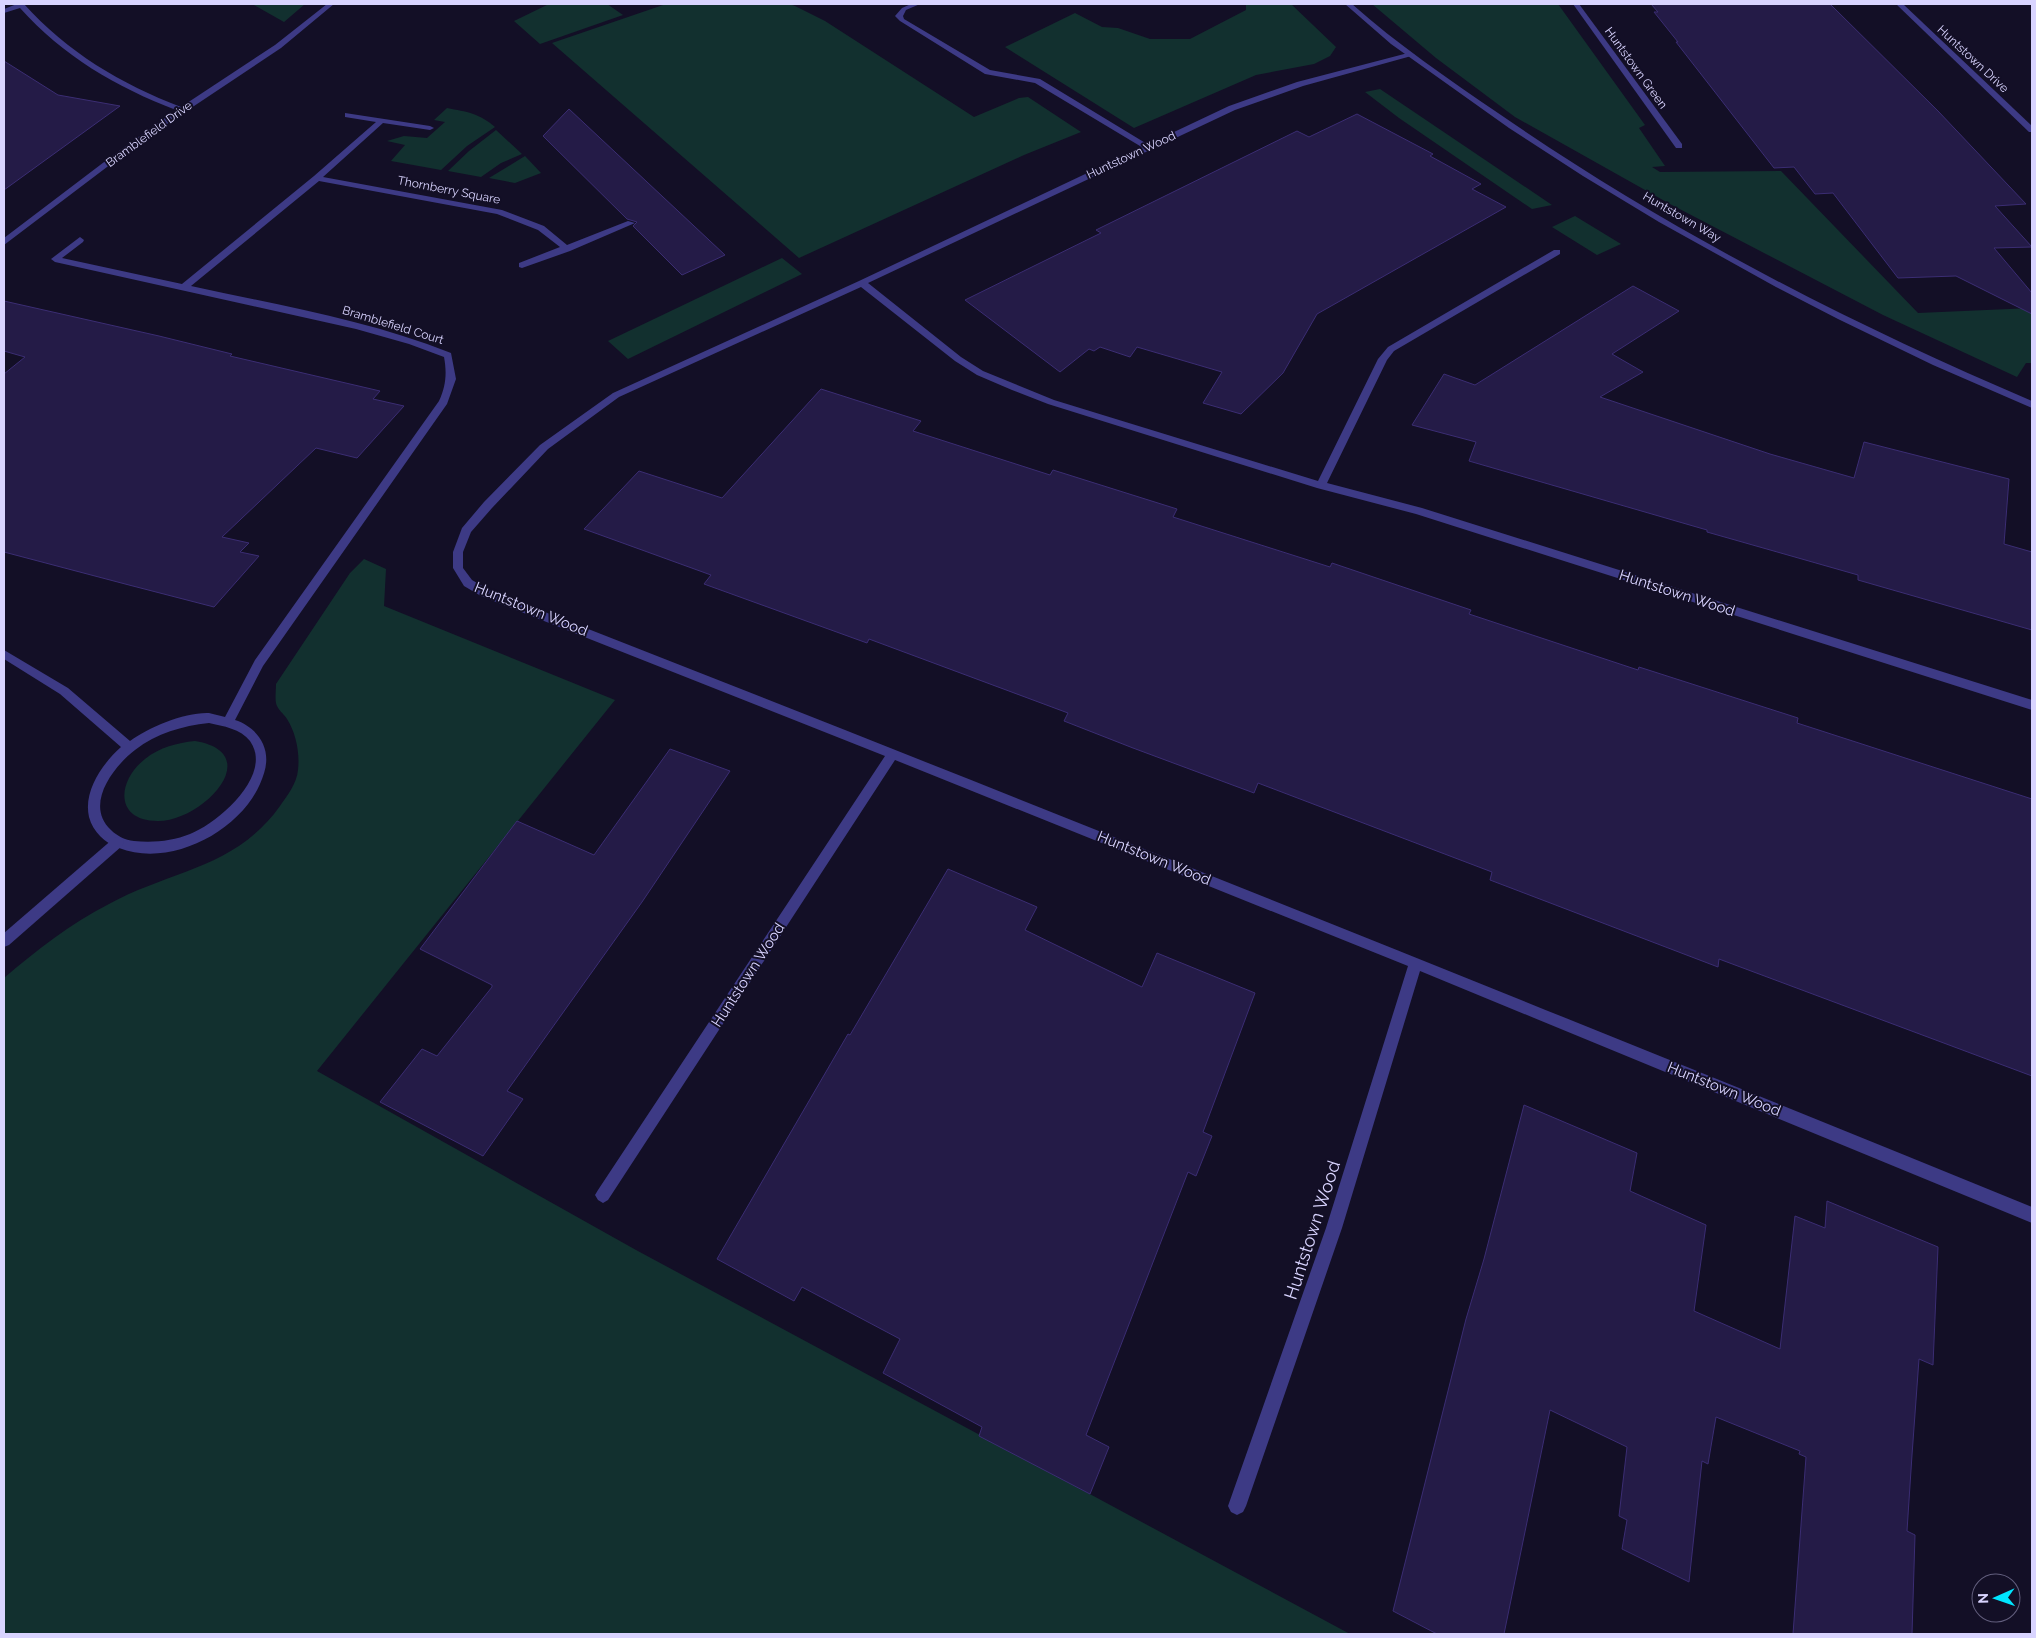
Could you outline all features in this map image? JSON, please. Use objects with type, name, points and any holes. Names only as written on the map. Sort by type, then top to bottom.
[{"type":"street","points":[[4,11],[21,4],[54,40],[92,67],[142,93],[182,110]]},
{"type":"street","name":"Bramblefield Drive","points":[[4,242],[92,174],[298,31],[331,4]]},
{"type":"street","points":[[917,4],[900,12],[899,16],[902,20],[988,72],[1037,80],[1095,117],[1148,147]]},
{"type":"street","name":"Huntstown Way","points":[[1348,4],[1370,24],[1411,55],[1501,119],[1594,181],[1695,240],[1896,344],[2032,405]]},
{"type":"street","name":"Huntstown Green","points":[[1576,4],[1678,146]]},
{"type":"street","name":"Huntstown Drive","points":[[1899,4],[2032,130]]},
{"type":"street","name":"Huntstown Wood","points":[[1411,55],[1292,87],[1232,108],[862,283],[616,395],[544,448],[488,505],[466,531],[458,552],[458,568],[468,583],[485,593],[892,753],[1416,963],[2032,1215]]},
{"type":"street","points":[[348,115],[430,128]]},
{"type":"street","points":[[185,286],[317,178],[382,120]]},
{"type":"street","name":"Thornberry Square","points":[[317,178],[499,212],[522,219],[541,228],[567,249]]},
{"type":"street","points":[[522,265],[631,223]]},
{"type":"street","name":"Bramblefield Court","points":[[80,240],[55,259],[185,286],[373,330],[428,346],[448,355],[453,374],[444,402],[259,663],[243,691],[230,721]]},
{"type":"street","points":[[1322,485],[1383,359],[1391,349],[1557,252]]},
{"type":"street","name":"Huntstown Wood","points":[[862,283],[918,329],[980,373],[1051,402],[1322,485],[1418,511],[2032,705]]},
{"type":"street","points":[[4,654],[64,690],[129,747]]},
{"type":"street","points":[[209,718],[230,721],[242,726],[252,734],[259,746],[262,762],[256,782],[244,802],[217,825],[200,835],[180,843],[162,847],[131,847],[118,842],[100,828],[95,819],[94,805],[96,792],[104,775],[113,762],[129,747],[157,730],[186,720],[209,718]]},
{"type":"street","name":"Huntstown Wood","points":[[603,1195],[892,753]]},
{"type":"street","points":[[4,941],[118,842]]},
{"type":"street","name":"Huntstown Wood","points":[[1237,1506],[1334,1228],[1416,963]]},
{"type":"green space","points":[[305,4],[284,22],[254,5]]},
{"type":"green space","points":[[549,4],[607,4],[623,15],[540,44],[514,21]]},
{"type":"green space","points":[[666,4],[789,4],[825,21],[974,117],[1019,98],[1028,97],[1081,132],[1024,155],[799,258],[552,43]]},
{"type":"green space","points":[[1246,4],[1291,4],[1336,47],[1330,56],[1314,64],[1256,75],[1134,128],[1005,47],[1075,13],[1102,27],[1118,28],[1150,39],[1190,39],[1246,10]]},
{"type":"green space","points":[[1372,4],[1558,4],[1645,125],[1639,128],[1665,166],[1652,167],[1660,172],[1781,171],[1918,313],[2032,308],[2032,363],[2026,363],[2017,377],[1883,315],[1670,204],[1515,117],[1436,58]]},
{"type":"green space","points":[[1380,89],[1552,205],[1532,209],[1399,118],[1365,92]]},
{"type":"green space","points":[[447,108],[478,116],[495,127],[467,146],[441,170],[391,161],[405,145],[387,141],[404,136],[427,138],[445,122],[434,120]]},
{"type":"green space","points":[[496,130],[522,154],[501,163],[481,177],[448,171],[469,151]]},
{"type":"green space","points":[[525,156],[541,173],[515,183],[489,178]]},
{"type":"green space","points":[[1575,216],[1621,244],[1597,255],[1552,227]]},
{"type":"green space","points":[[782,258],[802,274],[628,359],[608,341]]},
{"type":"green space","points":[[364,559],[386,569],[384,606],[615,700],[317,1071],[636,1250],[1350,1634],[4,1634],[4,978],[54,938],[81,920],[132,893],[222,856],[243,843],[262,827],[289,794],[296,780],[298,770],[297,743],[287,719],[277,705],[276,684],[350,573]]},
{"type":"green space","points":[[195,741],[216,748],[226,759],[227,772],[220,786],[208,799],[193,810],[175,818],[158,821],[144,819],[133,814],[127,807],[124,798],[129,778],[136,768],[145,759],[163,749],[175,744]]},
{"type":"building","points":[[1651,4],[1830,4],[1938,111],[2026,204],[1995,206],[2032,247],[1994,248],[2032,293],[2032,314],[1956,276],[1898,278],[1833,193],[1815,194],[1794,167],[1774,168],[1676,42],[1678,42],[1654,12],[1658,12]]},
{"type":"building","points":[[4,61],[58,95],[120,106],[4,190]]},
{"type":"building","points":[[569,109],[725,255],[682,275],[633,226],[637,222],[627,219],[543,136]]},
{"type":"building","points":[[1357,114],[1433,154],[1430,156],[1481,184],[1472,189],[1506,207],[1317,314],[1283,373],[1241,414],[1203,403],[1222,372],[1137,347],[1130,357],[1100,347],[1094,351],[1089,349],[1060,372],[965,300],[1101,233],[1096,230],[1297,131],[1309,137]]},
{"type":"building","points":[[1633,286],[1679,311],[1612,354],[1643,372],[1600,397],[1770,454],[1854,478],[1864,442],[2009,479],[2004,544],[2032,552],[2032,630],[1858,580],[1858,575],[1469,461],[1476,442],[1412,425],[1444,374],[1475,385]]},
{"type":"building","points":[[4,301],[159,336],[232,354],[230,356],[380,391],[373,399],[404,406],[357,458],[316,448],[222,537],[249,543],[240,552],[259,556],[214,607],[129,585],[4,552],[4,374],[25,357],[4,351]]},
{"type":"building","points":[[821,389],[921,421],[913,431],[1050,475],[1053,470],[1177,509],[1173,517],[1330,567],[1332,563],[1471,610],[1469,614],[1638,670],[1639,667],[1798,718],[1797,723],[2032,799],[2032,1076],[1719,959],[1718,967],[1490,880],[1492,872],[1258,783],[1254,793],[1133,748],[1064,721],[1068,713],[869,639],[867,643],[704,584],[711,575],[584,529],[639,471],[722,498]]},
{"type":"building","points":[[670,749],[730,771],[642,902],[507,1091],[523,1099],[483,1156],[380,1102],[422,1049],[437,1056],[492,987],[492,985],[420,949],[517,821],[594,855]]},
{"type":"building","points":[[948,869],[1037,907],[1025,930],[1142,987],[1157,953],[1255,993],[1203,1132],[1212,1136],[1196,1176],[1188,1172],[1086,1435],[1109,1447],[1090,1494],[979,1436],[982,1427],[883,1373],[900,1339],[802,1287],[794,1301],[717,1259],[848,1034],[850,1035]]},
{"type":"building","points":[[1524,1105],[1637,1153],[1630,1191],[1706,1225],[1694,1311],[1780,1349],[1795,1216],[1825,1228],[1827,1201],[1938,1247],[1933,1365],[1919,1359],[1912,1455],[1907,1531],[1915,1535],[1912,1634],[1793,1634],[1806,1457],[1799,1454],[1800,1451],[1716,1417],[1708,1464],[1702,1461],[1689,1582],[1622,1549],[1627,1520],[1619,1516],[1627,1447],[1550,1410],[1504,1634],[1437,1634],[1393,1611],[1466,1319],[1484,1259]]}]
